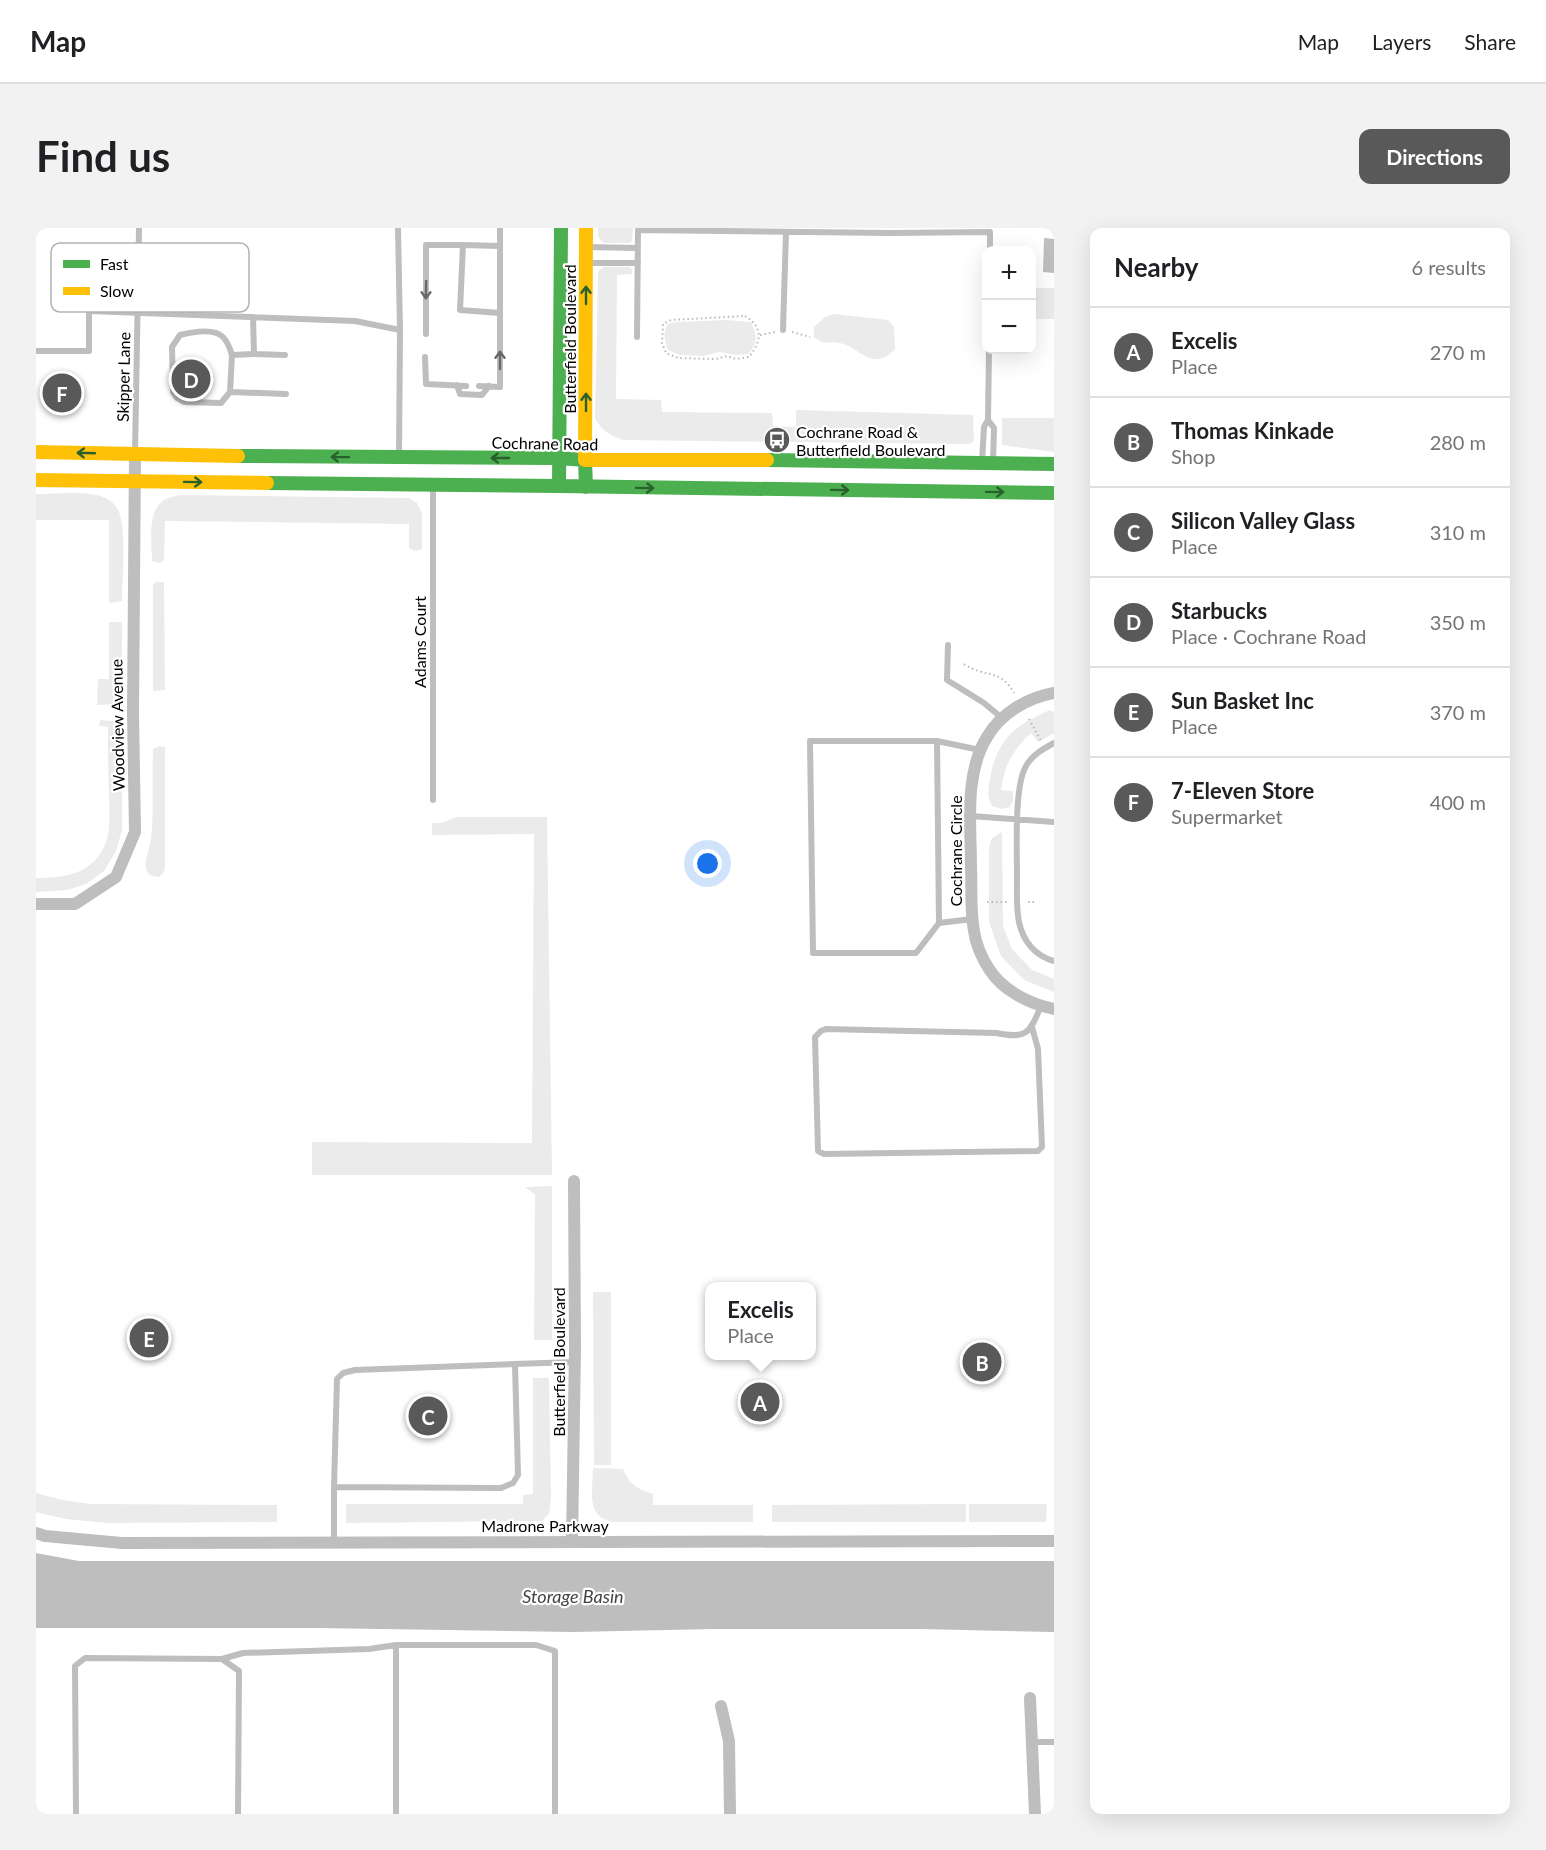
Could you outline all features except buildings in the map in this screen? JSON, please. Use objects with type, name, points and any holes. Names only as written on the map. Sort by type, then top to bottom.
[{"type":"main road","name":"Butterfield Boulevard","points":[[560,486],[561,228]]},
{"type":"main road","name":"Butterfield Boulevard","points":[[586,228],[586,487]]},
{"type":"main road","name":"Cochrane Road","points":[[36,452],[399,459],[559,458],[1054,464]]},
{"type":"main road","points":[[36,480],[1054,493]]},
{"type":"street","name":"Woodview Avenue","points":[[36,904],[75,904],[116,877],[135,832],[133,713],[135,455]]},
{"type":"street","name":"Cochrane Circle","points":[[1054,693],[1030,700],[1002,718],[990,732],[980,750],[972,784],[971,816],[972,919],[978,948],[989,970],[998,981],[1025,999],[1054,1010]]},
{"type":"street","name":"Butterfield Boulevard","points":[[572,1542],[574,1181]]},
{"type":"street","name":"Madrone Parkway","points":[[36,1533],[45,1536],[122,1543],[1054,1541]]},
{"type":"street","points":[[1030,1698],[1035,1814]]},
{"type":"street","points":[[721,1706],[729,1741],[730,1814]]},
{"type":"lane","name":"Skipper Lane","points":[[139,228],[139,243]]},
{"type":"lane","points":[[398,228],[399,459]]},
{"type":"lane","points":[[479,386],[500,387],[500,228]]},
{"type":"lane","points":[[637,337],[638,230],[990,232],[990,246]]},
{"type":"lane","points":[[783,330],[786,232]]},
{"type":"lane","points":[[426,334],[426,245],[500,246]]},
{"type":"lane","points":[[463,245],[460,310],[500,313]]},
{"type":"lane","points":[[586,247],[637,248]]},
{"type":"lane","points":[[586,263],[638,263]]},
{"type":"lane","points":[[36,351],[89,351],[89,312]]},
{"type":"lane","points":[[114,312],[355,321],[400,330]]},
{"type":"lane","name":"Skipper Lane","points":[[135,455],[138,313]]},
{"type":"lane","points":[[253,316],[254,354]]},
{"type":"lane","points":[[193,332],[217,333],[225,339],[232,355],[230,392],[221,402],[184,402],[177,398],[173,392],[172,347],[180,335],[193,332]]},
{"type":"lane","points":[[987,463],[984,427],[988,420],[989,354]]},
{"type":"lane","points":[[232,355],[285,355]]},
{"type":"lane","points":[[425,357],[426,384],[466,386]]},
{"type":"lane","points":[[457,385],[460,394],[482,395],[489,386]]},
{"type":"lane","points":[[230,392],[286,394]]},
{"type":"lane","points":[[987,463],[994,428],[988,420]]},
{"type":"lane","name":"Adams Court","points":[[433,484],[433,800]]},
{"type":"lane","points":[[948,645],[947,680],[984,703],[1002,718]]},
{"type":"lane","points":[[938,741],[939,923],[916,953],[813,953],[810,741],[938,741],[980,750]]},
{"type":"lane","points":[[1054,743],[1034,756],[1024,767],[1017,820],[1019,922],[1029,946],[1037,954],[1054,962]]},
{"type":"lane","points":[[971,816],[1054,822]]},
{"type":"lane","points":[[939,923],[972,919]]},
{"type":"lane","points":[[1032,1027],[1038,1049],[1042,1147],[1038,1151],[824,1154],[818,1151],[815,1037],[821,1031],[826,1029],[996,1033],[1015,1036],[1032,1027],[1041,1006]]},
{"type":"lane","points":[[334,1542],[337,1379],[343,1373],[355,1370],[574,1362]]},
{"type":"lane","points":[[334,1487],[501,1488],[513,1483],[518,1474],[515,1364]]},
{"type":"lane","points":[[396,1645],[396,1814]]},
{"type":"lane","points":[[76,1814],[75,1666],[84,1658],[222,1659],[243,1653],[369,1649],[396,1645],[536,1645],[555,1651],[555,1814]]},
{"type":"lane","points":[[222,1659],[239,1671],[238,1814]]},
{"type":"lane","points":[[1032,1742],[1054,1742]]},
{"type":"path","points":[[745,316],[754,322],[759,335],[758,346],[749,357],[736,359],[727,356],[716,359],[678,358],[666,353],[662,343],[663,324],[671,320],[745,316]]},
{"type":"path","points":[[964,664],[973,669],[999,676],[1005,680],[1014,693]]},
{"type":"path","points":[[1029,719],[1041,741]]},
{"type":"path","points":[[987,902],[1011,902]]},
{"type":"path","points":[[1027,902],[1037,902]]},
{"type":"shaded area","points":[[598,228],[633,228],[632,241],[605,243],[598,236]]},
{"type":"shaded area","points":[[604,267],[632,269],[632,274],[617,275],[616,399],[661,400],[662,412],[772,413],[773,426],[796,427],[796,410],[973,415],[974,440],[967,444],[623,440],[614,436],[606,432],[595,418],[598,275],[599,270]]},
{"type":"shaded area","points":[[1036,288],[1054,288],[1054,319],[1036,319]]},
{"type":"shaded area","points":[[834,314],[888,320],[894,327],[895,349],[887,356],[873,359],[840,343],[824,343],[818,340],[814,337],[814,327],[825,317]]},
{"type":"shaded area","points":[[725,320],[751,322],[756,339],[748,354],[736,355],[719,352],[703,356],[680,355],[668,350],[665,334],[668,324]]},
{"type":"shaded area","points":[[1002,418],[1054,418],[1054,452],[1002,445]]},
{"type":"shaded area","points":[[36,494],[89,494],[103,497],[114,504],[121,518],[122,528],[122,601],[109,603],[109,520],[36,520]]},
{"type":"shaded area","points":[[180,495],[408,498],[417,503],[422,513],[422,549],[415,551],[409,548],[409,524],[165,521],[164,560],[160,563],[152,561],[151,527],[155,510],[166,499]]},
{"type":"shaded area","points":[[164,582],[165,690],[153,691],[153,584]]},
{"type":"shaded area","points":[[109,622],[122,622],[122,702],[97,705],[98,679],[109,679]]},
{"type":"shaded area","points":[[1050,710],[1054,712],[1054,733],[1038,742],[1031,733],[1014,752],[1007,765],[1001,790],[1013,791],[1010,807],[1002,809],[992,806],[988,793],[990,778],[993,764],[1003,743],[1017,728]]},
{"type":"shaded area","points":[[100,720],[122,722],[122,830],[116,851],[104,871],[86,884],[67,890],[36,892],[36,878],[59,877],[79,871],[96,859],[107,839],[110,816],[108,727],[99,726]]},
{"type":"shaded area","points":[[159,746],[165,747],[165,865],[164,872],[159,877],[149,874],[146,863],[152,828],[153,749]]},
{"type":"shaded area","points":[[457,817],[547,817],[552,1175],[312,1175],[312,1142],[532,1143],[534,834],[432,835],[432,823],[441,823]]},
{"type":"shaded area","points":[[1002,832],[1003,926],[1012,949],[1032,970],[1054,979],[1054,992],[1024,980],[1001,956],[989,922],[989,847],[992,838]]},
{"type":"shaded area","points":[[552,1186],[552,1340],[534,1340],[535,1195],[525,1187]]},
{"type":"shaded area","points":[[593,1292],[611,1292],[611,1465],[594,1465]]},
{"type":"shaded area","points":[[533,1378],[549,1378],[551,1498],[549,1514],[542,1521],[346,1523],[346,1504],[523,1504],[523,1495],[533,1494]]},
{"type":"shaded area","points":[[593,1468],[623,1469],[634,1485],[653,1494],[653,1505],[753,1505],[753,1522],[613,1522],[604,1519],[594,1509]]},
{"type":"shaded area","points":[[36,1493],[91,1504],[277,1505],[277,1522],[108,1523],[66,1519],[36,1512]]},
{"type":"shaded area","points":[[966,1504],[966,1522],[772,1522],[772,1505]]},
{"type":"shaded area","points":[[969,1504],[1047,1504],[1046,1522],[969,1522]]},
{"type":"water","points":[[1044,238],[1054,239],[1054,273],[1043,272]]},
{"type":"water","name":"Storage Basin","points":[[36,1553],[79,1561],[1054,1561],[1054,1632],[920,1629],[573,1632],[318,1628],[36,1628]]},
{"type":"traffic: fast","points":[[561,228],[559,486],[1054,493]]},
{"type":"traffic: fast","points":[[238,456],[585,460],[586,487]]},
{"type":"traffic: fast","points":[[767,460],[1054,464]]},
{"type":"traffic: fast","points":[[267,483],[559,486]]},
{"type":"traffic: slow","points":[[586,228],[585,460],[767,460]]},
{"type":"traffic: slow","points":[[36,452],[238,456]]},
{"type":"traffic: slow","points":[[36,480],[267,483]]},
{"type":"place","name":"Starbucks","points":[[191,379]]},
{"type":"place","name":"7-Eleven Store","points":[[62,393]]},
{"type":"place","name":"Cochrane Road & Butterfield Boulevard","points":[[777,440]]},
{"type":"place","name":"Sun Basket Inc","points":[[149,1338]]},
{"type":"place","name":"Thomas Kinkade","points":[[982,1362]]},
{"type":"place","name":"Excelis","points":[[760,1402]]},
{"type":"place","name":"Silicon Valley Glass","points":[[428,1416]]}]
